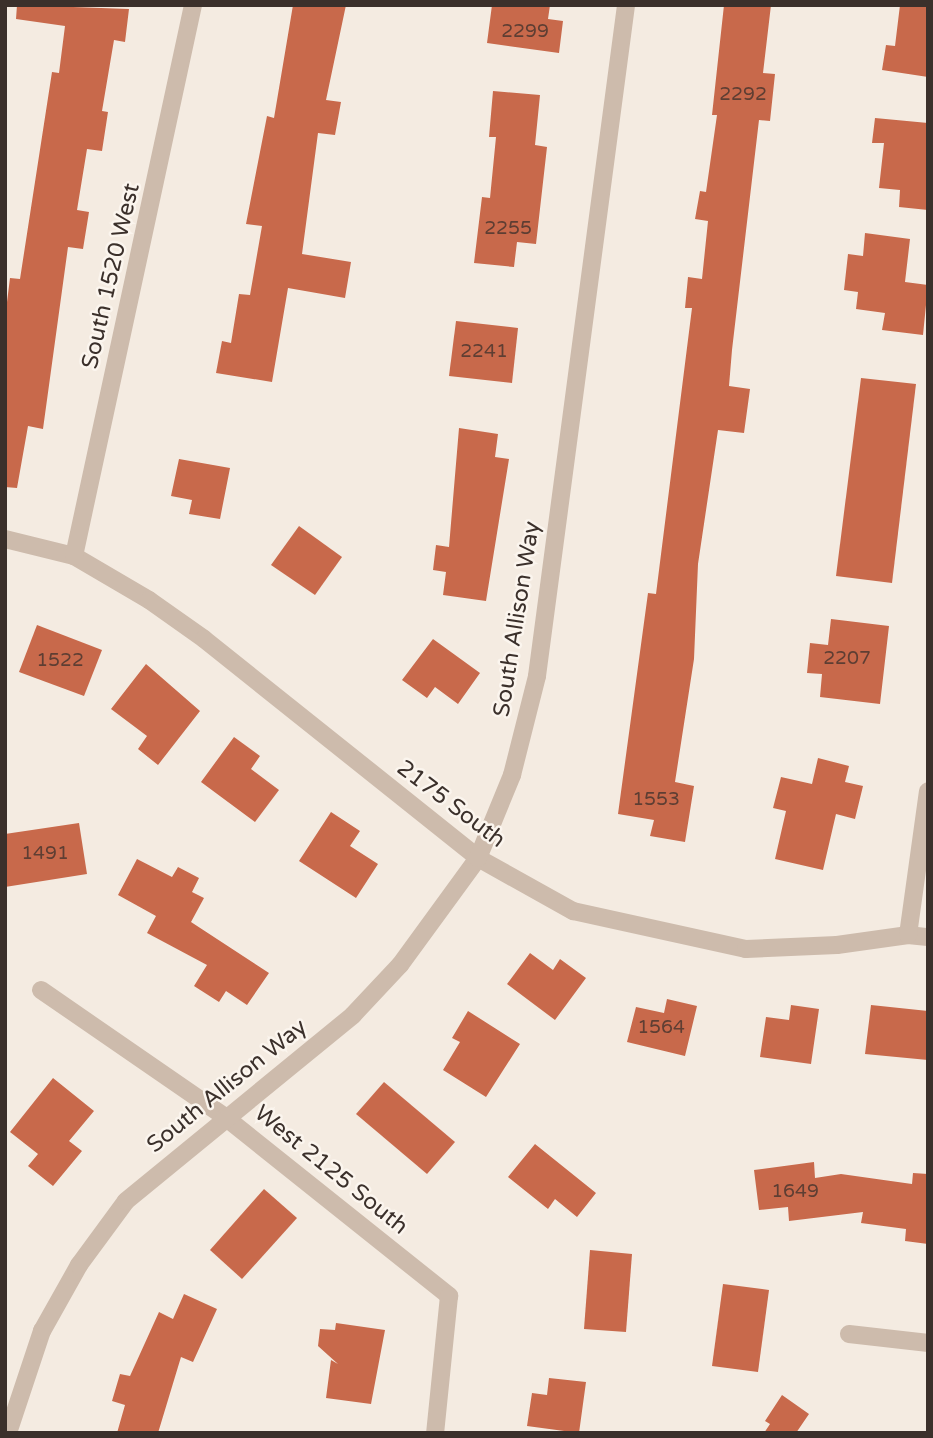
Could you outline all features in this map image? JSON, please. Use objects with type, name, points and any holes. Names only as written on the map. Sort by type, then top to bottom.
[{"type":"street","name":"South 1520 West","points":[[74,556],[193,5]]},
{"type":"street","name":"South Allison Way","points":[[8,1433],[42,1331],[79,1265],[126,1201],[225,1117],[353,1015],[400,965],[478,858],[512,775],[537,676],[626,5]]},
{"type":"street","name":"2175 South","points":[[5,539],[74,556],[204,639],[478,858],[573,911],[674,936],[746,948],[837,944],[908,935],[928,937]]},
{"type":"street","points":[[908,935],[928,791]]},
{"type":"street","name":"West 2125 South","points":[[41,989],[225,1117],[449,1296],[435,1433]]},
{"type":"street","points":[[849,1334],[928,1343]]},
{"type":"building","points":[[17,5],[129,9],[125,42],[114,40],[102,111],[108,112],[102,151],[87,149],[77,210],[89,212],[83,249],[68,247],[43,429],[28,426],[17,488],[5,487],[5,318],[10,278],[20,279],[52,72],[59,73],[65,26],[16,19]]},
{"type":"building","points":[[293,5],[346,5],[326,100],[341,102],[335,135],[318,133],[302,254],[351,262],[345,298],[288,288],[272,382],[216,373],[222,341],[231,343],[239,294],[250,295],[262,226],[246,224],[267,116],[274,118]]},
{"type":"building","points":[[492,5],[550,5],[548,19],[563,21],[559,53],[487,43]]},
{"type":"building","points":[[724,5],[771,5],[763,73],[775,74],[770,121],[759,120],[732,350],[729,386],[750,389],[744,433],[718,430],[698,564],[694,659],[675,782],[694,786],[685,842],[650,836],[654,820],[618,814],[648,593],[656,594],[692,308],[685,308],[688,277],[702,279],[708,221],[695,219],[700,191],[706,192],[717,115],[712,115]]},
{"type":"building","points":[[900,5],[928,5],[928,77],[882,70],[886,45],[895,46]]},
{"type":"building","points":[[493,91],[540,95],[535,145],[547,147],[536,244],[517,242],[514,267],[474,263],[482,197],[490,198],[496,137],[489,137]]},
{"type":"building","points":[[875,118],[928,123],[928,210],[899,207],[900,190],[879,188],[884,143],[872,143]]},
{"type":"building","points":[[865,233],[910,239],[905,282],[928,285],[923,335],[882,330],[885,313],[856,309],[858,292],[844,290],[848,254],[863,256]]},
{"type":"building","points":[[456,321],[518,328],[512,383],[449,376]]},
{"type":"building","points":[[861,378],[916,384],[892,583],[836,576]]},
{"type":"building","points":[[459,428],[498,434],[495,457],[509,459],[486,601],[443,595],[446,572],[433,570],[436,545],[449,547]]},
{"type":"building","points":[[179,459],[230,468],[220,519],[189,514],[192,500],[171,496]]},
{"type":"building","points":[[299,526],[342,557],[315,595],[271,565]]},
{"type":"building","points":[[831,619],[889,626],[880,704],[820,697],[822,674],[807,673],[810,643],[828,645]]},
{"type":"building","points":[[37,625],[102,650],[84,696],[19,672]]},
{"type":"building","points":[[433,639],[480,673],[458,704],[435,687],[427,698],[402,680]]},
{"type":"building","points":[[146,664],[200,711],[158,765],[138,749],[147,736],[111,709]]},
{"type":"building","points":[[234,737],[260,756],[251,769],[279,790],[255,822],[201,782]]},
{"type":"building","points":[[818,758],[849,766],[845,782],[863,786],[855,819],[836,814],[823,870],[775,859],[786,811],[773,808],[781,777],[812,784]]},
{"type":"building","points":[[331,812],[360,831],[350,846],[378,864],[356,898],[299,861]]},
{"type":"building","points":[[79,823],[87,874],[5,887],[5,834]]},
{"type":"building","points":[[137,859],[172,877],[178,867],[199,878],[192,892],[204,898],[191,922],[269,973],[247,1005],[226,991],[219,1002],[194,986],[207,965],[147,933],[156,916],[118,895]]},
{"type":"building","points":[[530,953],[553,970],[560,959],[586,978],[555,1020],[507,984]]},
{"type":"building","points":[[667,999],[697,1006],[685,1056],[627,1042],[636,1007],[664,1013]]},
{"type":"building","points":[[791,1005],[819,1009],[811,1064],[760,1057],[766,1017],[789,1020]]},
{"type":"building","points":[[871,1005],[928,1011],[928,1060],[865,1054]]},
{"type":"building","points":[[468,1011],[520,1044],[486,1097],[443,1070],[460,1042],[452,1038]]},
{"type":"building","points":[[53,1078],[94,1111],[69,1141],[82,1151],[53,1186],[28,1166],[38,1154],[10,1132]]},
{"type":"building","points":[[384,1082],[455,1142],[427,1174],[356,1114]]},
{"type":"building","points":[[535,1144],[596,1193],[577,1217],[555,1199],[548,1209],[508,1177]]},
{"type":"building","points":[[814,1162],[815,1178],[841,1174],[912,1184],[913,1173],[928,1174],[928,1244],[905,1241],[906,1229],[861,1223],[863,1212],[789,1221],[788,1207],[759,1210],[754,1170]]},
{"type":"building","points":[[264,1189],[297,1218],[242,1279],[210,1250]]},
{"type":"building","points":[[590,1250],[632,1254],[626,1332],[584,1329]]},
{"type":"building","points":[[723,1284],[769,1290],[758,1372],[712,1366]]},
{"type":"building","points":[[184,1294],[217,1309],[193,1362],[181,1357],[158,1433],[117,1433],[125,1405],[112,1401],[120,1374],[130,1376],[159,1312],[173,1319]]},
{"type":"building","points":[[336,1323],[385,1330],[371,1404],[326,1398],[331,1360],[338,1364],[318,1346],[320,1329],[335,1330]]},
{"type":"building","points":[[549,1378],[586,1382],[579,1433],[527,1426],[532,1393],[547,1395]]},
{"type":"building","points":[[782,1395],[809,1414],[796,1433],[764,1433],[770,1424],[765,1421]]}]
